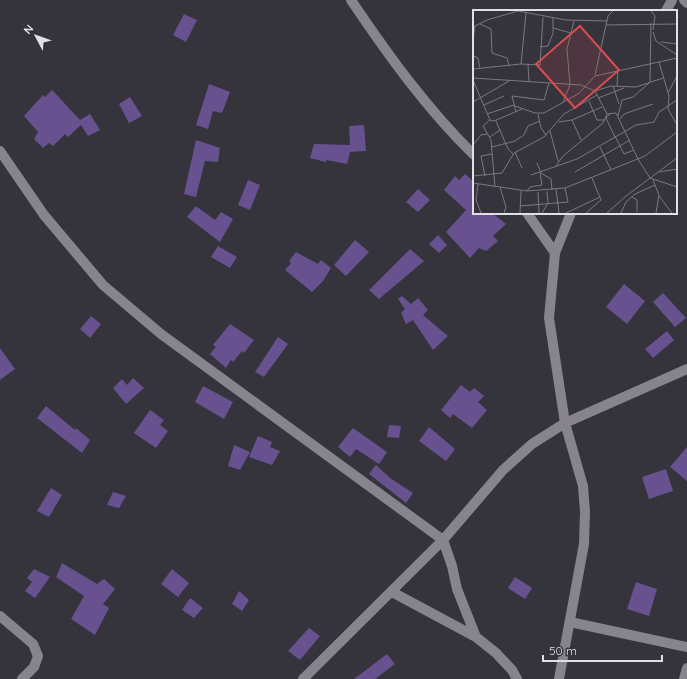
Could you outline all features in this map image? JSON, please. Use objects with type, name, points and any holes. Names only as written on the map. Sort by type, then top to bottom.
[{"type":"street","points":[[351,0],[381,45],[446,127],[473,154]]},
{"type":"street","points":[[667,10],[672,0]]},
{"type":"street","points":[[684,0],[687,3]]},
{"type":"street","points":[[0,151],[44,215],[103,285],[160,334],[443,540],[452,566],[457,589],[476,637]]},
{"type":"street","points":[[528,214],[555,253]]},
{"type":"street","points":[[559,679],[584,544],[585,512],[583,486],[565,422],[549,318],[555,253],[571,214]]},
{"type":"street","points":[[303,679],[443,540],[503,470],[532,444],[565,422],[687,369]]},
{"type":"street","points":[[392,592],[476,637],[512,670],[517,679]]},
{"type":"street","points":[[0,616],[33,644],[38,656],[34,666],[22,679]]},
{"type":"street","points":[[570,622],[687,647]]},
{"type":"street","points":[[684,679],[687,668]]},
{"type":"building","points":[[184,14],[197,20],[186,42],[173,35]]},
{"type":"building","points":[[209,84],[230,92],[222,113],[213,111],[208,129],[196,125]]},
{"type":"building","points":[[52,90],[80,120],[90,114],[100,130],[88,136],[81,125],[68,137],[65,134],[53,146],[49,143],[43,148],[34,139],[38,132],[24,116],[43,95],[45,97]]},
{"type":"building","points":[[130,97],[142,116],[129,123],[119,104]]},
{"type":"building","points":[[364,125],[366,151],[350,152],[347,164],[326,160],[326,162],[310,158],[314,144],[350,145],[349,126]]},
{"type":"building","points":[[196,140],[220,148],[218,162],[205,161],[196,197],[184,194]]},
{"type":"building","points":[[465,174],[473,181],[473,214],[493,214],[506,224],[493,236],[498,241],[486,251],[479,248],[470,258],[446,232],[466,210],[444,190],[455,176],[459,180]]},
{"type":"building","points":[[248,180],[260,185],[250,210],[238,205]]},
{"type":"building","points":[[418,189],[430,200],[418,212],[406,202]]},
{"type":"building","points":[[196,206],[215,220],[221,212],[233,219],[220,242],[187,217]]},
{"type":"building","points":[[438,235],[447,245],[439,253],[429,244]]},
{"type":"building","points":[[355,240],[369,252],[346,276],[334,265]]},
{"type":"building","points":[[218,246],[237,257],[230,268],[211,257]]},
{"type":"building","points":[[410,249],[424,261],[379,299],[369,290]]},
{"type":"building","points":[[296,252],[318,264],[321,260],[331,268],[323,281],[312,292],[285,270],[291,263],[289,261]]},
{"type":"building","points":[[624,284],[645,301],[627,324],[606,307]]},
{"type":"building","points":[[663,293],[686,318],[675,327],[653,302]]},
{"type":"building","points":[[402,296],[411,304],[418,298],[428,310],[423,315],[448,336],[433,350],[413,320],[406,324],[401,313],[405,309],[398,299]]},
{"type":"building","points":[[91,316],[101,324],[90,338],[80,329]]},
{"type":"building","points":[[230,324],[254,340],[244,353],[242,351],[233,362],[231,360],[226,368],[210,354],[216,347],[213,345]]},
{"type":"building","points":[[667,331],[674,340],[653,358],[645,349]]},
{"type":"building","points":[[278,337],[288,344],[264,377],[255,372]]},
{"type":"building","points":[[0,348],[15,369],[0,380]]},
{"type":"building","points":[[133,378],[144,388],[126,404],[113,388],[122,379],[127,385]]},
{"type":"building","points":[[461,385],[470,392],[474,388],[484,396],[478,402],[487,410],[472,428],[453,414],[450,418],[441,410]]},
{"type":"building","points":[[203,386],[233,402],[224,419],[195,402]]},
{"type":"building","points":[[46,406],[75,430],[76,428],[90,440],[82,453],[37,418]]},
{"type":"building","points":[[150,410],[164,420],[160,425],[168,431],[156,448],[134,433]]},
{"type":"building","points":[[389,425],[401,426],[399,438],[387,437]]},
{"type":"building","points":[[429,427],[455,449],[446,461],[419,441]]},
{"type":"building","points":[[353,428],[387,452],[379,464],[356,449],[350,457],[338,447]]},
{"type":"building","points":[[258,436],[272,442],[270,447],[280,451],[272,465],[249,457]]},
{"type":"building","points":[[234,445],[250,452],[240,470],[228,466]]},
{"type":"building","points":[[687,447],[687,481],[670,467]]},
{"type":"building","points":[[376,465],[390,478],[413,493],[406,503],[369,474]]},
{"type":"building","points":[[666,469],[673,491],[649,499],[642,477]]},
{"type":"building","points":[[51,488],[62,495],[49,517],[37,511]]},
{"type":"building","points":[[113,492],[126,496],[119,508],[107,505]]},
{"type":"building","points":[[62,563],[97,584],[104,579],[115,589],[103,604],[109,608],[95,635],[71,619],[84,596],[56,577]]},
{"type":"building","points":[[34,569],[50,577],[35,598],[25,591],[32,582],[27,578]]},
{"type":"building","points":[[172,569],[189,583],[178,597],[161,584]]},
{"type":"building","points":[[515,577],[532,588],[525,599],[508,588]]},
{"type":"building","points":[[636,582],[657,589],[649,616],[627,609]]},
{"type":"building","points":[[239,591],[249,600],[242,611],[232,604]]},
{"type":"building","points":[[190,598],[203,608],[194,618],[182,610]]},
{"type":"building","points":[[309,628],[320,636],[300,660],[288,651]]},
{"type":"building","points":[[387,654],[395,664],[375,679],[354,679]]}]
